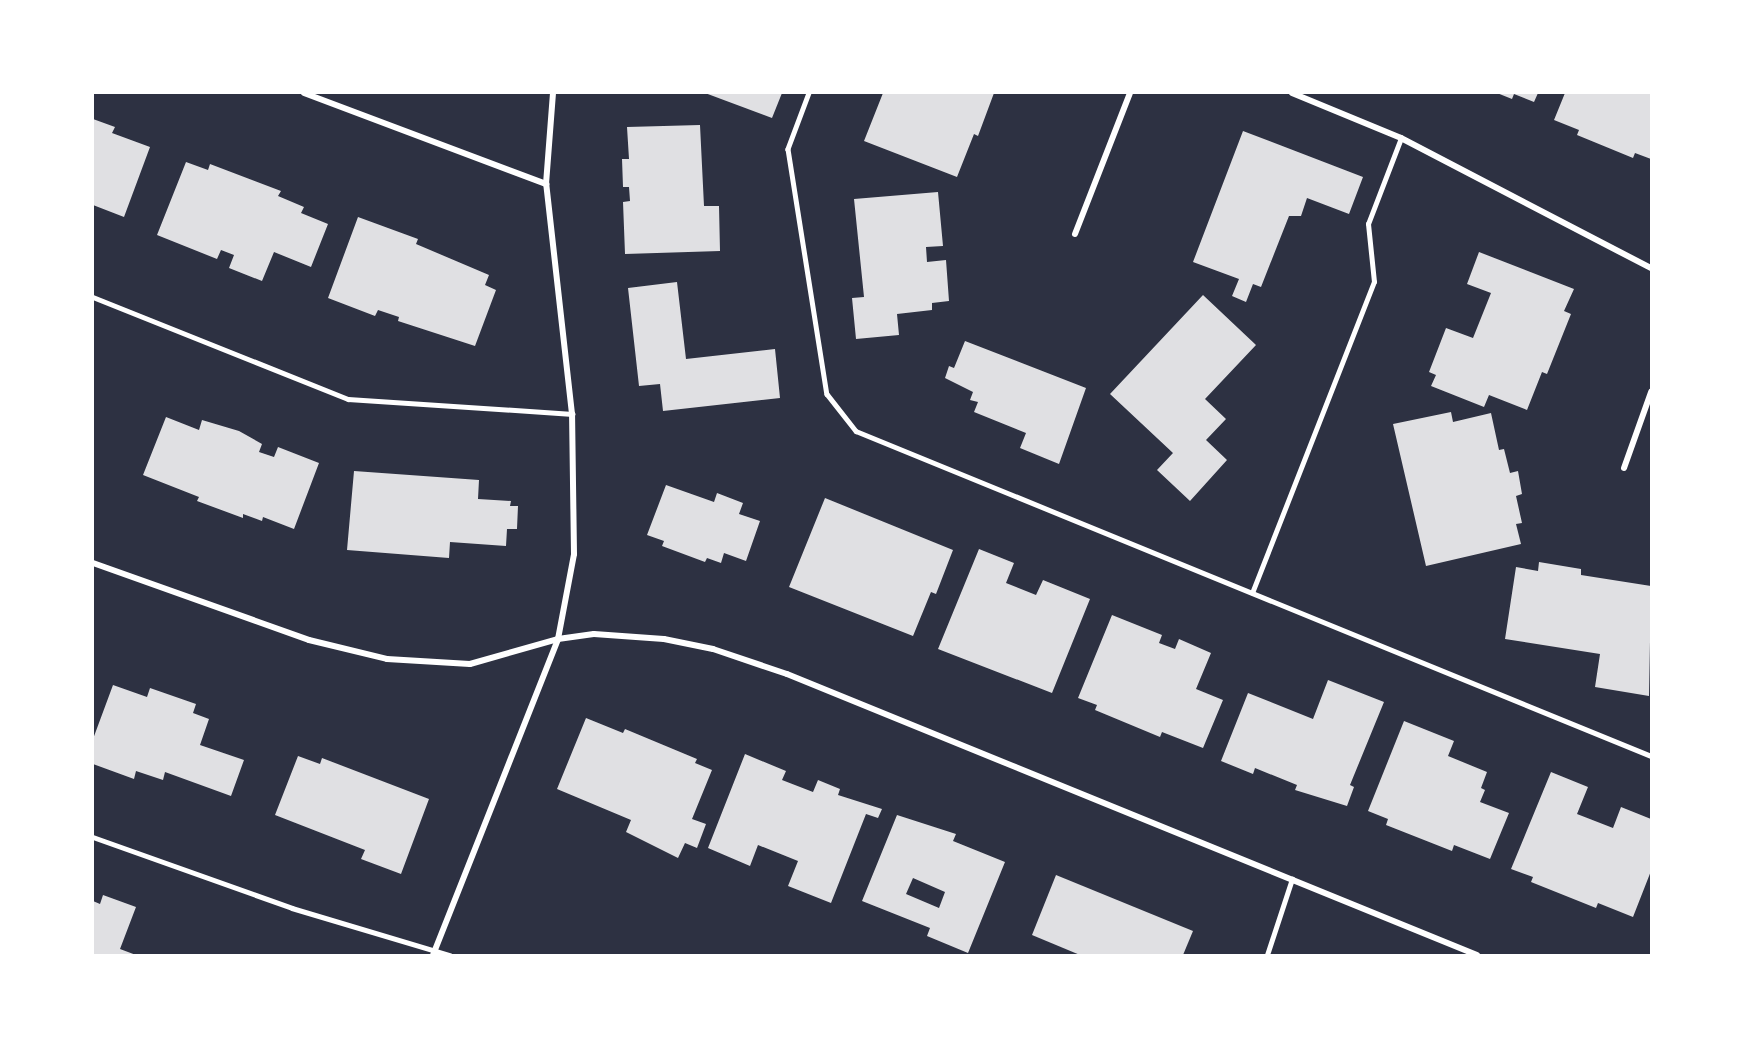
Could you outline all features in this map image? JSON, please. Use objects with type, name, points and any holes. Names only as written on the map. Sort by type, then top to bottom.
[{"type":"street","points":[[304,93],[546,184]]},
{"type":"street","points":[[434,953],[558,639],[574,554],[572,414],[546,184],[553,93]]},
{"type":"street","points":[[1075,234],[1130,93]]},
{"type":"street","points":[[1292,93],[1401,138],[1651,268]]},
{"type":"street","points":[[1624,468],[1651,392]]},
{"type":"street","points":[[93,563],[309,640],[387,659],[470,664],[558,639],[594,634],[664,639],[713,649],[787,674],[1477,955]]},
{"type":"lane","points":[[809,93],[788,149],[827,394],[856,430],[1651,756]]},
{"type":"lane","points":[[1252,593],[1374,282],[1368,224],[1401,138]]},
{"type":"lane","points":[[93,297],[348,399],[572,414]]},
{"type":"lane","points":[[93,837],[292,908],[434,953],[450,955]]},
{"type":"lane","points":[[1267,955],[1292,879]]},
{"type":"building","points":[[705,93],[782,93],[772,118]]},
{"type":"building","points":[[883,93],[994,93],[978,136],[974,134],[957,177],[864,141]]},
{"type":"building","points":[[1497,93],[1538,93],[1534,102],[1514,94],[1512,99]]},
{"type":"building","points":[[1565,93],[1651,93],[1651,159],[1635,153],[1633,158],[1577,135],[1579,130],[1554,120]]},
{"type":"building","points":[[93,119],[115,127],[112,133],[150,147],[124,217],[93,205]]},
{"type":"building","points":[[700,125],[704,206],[719,206],[720,251],[625,254],[623,202],[630,201],[629,187],[623,187],[622,159],[629,159],[627,127]]},
{"type":"building","points":[[1243,131],[1363,177],[1349,214],[1307,198],[1301,216],[1289,216],[1261,287],[1253,284],[1246,302],[1232,296],[1239,279],[1193,262]]},
{"type":"building","points":[[186,162],[208,170],[210,164],[281,191],[278,196],[304,207],[301,213],[328,224],[311,267],[274,252],[262,281],[229,268],[234,255],[221,250],[217,259],[157,235]]},
{"type":"building","points":[[938,192],[943,246],[926,247],[927,262],[946,260],[949,301],[932,303],[932,310],[897,314],[899,335],[856,339],[852,298],[864,297],[854,199]]},
{"type":"building","points":[[358,217],[418,239],[416,244],[489,275],[485,285],[496,290],[475,346],[398,321],[399,317],[378,310],[375,316],[328,298]]},
{"type":"building","points":[[1479,252],[1574,289],[1564,311],[1571,314],[1547,374],[1542,372],[1527,410],[1489,395],[1484,407],[1431,386],[1436,375],[1429,372],[1446,328],[1473,338],[1491,293],[1467,284]]},
{"type":"building","points":[[677,282],[686,359],[775,349],[780,398],[663,411],[660,384],[639,386],[628,288]]},
{"type":"building","points":[[1203,295],[1256,345],[1205,399],[1226,419],[1206,440],[1227,460],[1190,501],[1157,470],[1173,453],[1110,394]]},
{"type":"building","points":[[965,341],[1086,388],[1059,464],[1020,448],[1026,433],[974,412],[978,402],[970,400],[973,392],[945,378],[949,366],[954,368]]},
{"type":"building","points":[[1451,412],[1453,422],[1491,413],[1499,450],[1504,449],[1510,473],[1518,471],[1522,494],[1516,496],[1522,523],[1516,524],[1521,544],[1426,566],[1393,424]]},
{"type":"building","points":[[166,417],[199,430],[202,420],[239,431],[262,444],[259,452],[274,457],[278,447],[319,463],[294,529],[263,517],[262,521],[243,514],[243,518],[197,501],[199,497],[143,475]]},
{"type":"building","points":[[354,471],[479,480],[478,499],[511,501],[510,506],[518,506],[517,529],[507,529],[506,546],[450,542],[449,558],[347,550]]},
{"type":"building","points":[[666,485],[714,502],[717,493],[743,503],[739,514],[760,521],[746,561],[724,553],[721,563],[707,558],[705,562],[662,546],[664,541],[647,535]]},
{"type":"building","points":[[825,498],[953,550],[936,594],[931,592],[913,636],[789,587]]},
{"type":"building","points":[[979,549],[1014,563],[1006,583],[1036,595],[1043,580],[1090,599],[1052,693],[938,649]]},
{"type":"building","points":[[1539,562],[1581,569],[1581,575],[1651,586],[1649,696],[1595,687],[1600,654],[1505,639],[1516,567],[1538,571]]},
{"type":"building","points":[[1112,615],[1162,635],[1159,643],[1175,649],[1179,639],[1211,653],[1196,689],[1223,700],[1203,748],[1162,732],[1160,737],[1095,710],[1097,705],[1078,698]]},
{"type":"building","points":[[1328,680],[1384,702],[1350,785],[1354,787],[1347,806],[1295,790],[1297,785],[1255,768],[1253,774],[1221,761],[1248,693],[1313,719]]},
{"type":"building","points":[[113,685],[147,697],[150,688],[196,704],[193,713],[209,719],[200,745],[244,760],[231,796],[165,772],[163,780],[136,771],[134,779],[93,764],[93,739]]},
{"type":"building","points":[[586,718],[623,733],[625,729],[697,759],[695,763],[712,770],[692,819],[706,824],[697,848],[685,843],[678,858],[626,832],[631,820],[557,789]]},
{"type":"building","points":[[1404,721],[1454,741],[1448,756],[1487,772],[1481,788],[1485,790],[1480,802],[1509,813],[1490,859],[1454,845],[1452,851],[1386,825],[1388,819],[1368,811]]},
{"type":"building","points":[[745,754],[786,771],[782,780],[813,792],[818,780],[840,789],[838,795],[882,809],[878,818],[866,814],[831,903],[788,886],[798,861],[758,845],[750,866],[708,848]]},
{"type":"building","points":[[298,756],[320,764],[322,758],[429,799],[401,874],[361,859],[365,850],[275,815]]},
{"type":"building","points":[[1551,772],[1588,787],[1577,814],[1613,828],[1621,807],[1651,819],[1651,871],[1633,917],[1598,903],[1596,908],[1531,882],[1533,877],[1511,869]]},
{"type":"building","points":[[897,815],[956,834],[953,841],[1005,862],[968,953],[927,936],[930,928],[862,901]],"holes":[[[913,878],[945,892],[939,908],[906,894]]]},
{"type":"building","points":[[1056,875],[1193,931],[1183,955],[1080,955],[1032,935]]},
{"type":"building","points":[[103,895],[136,907],[120,949],[136,955],[93,955],[93,901],[100,904]]}]
